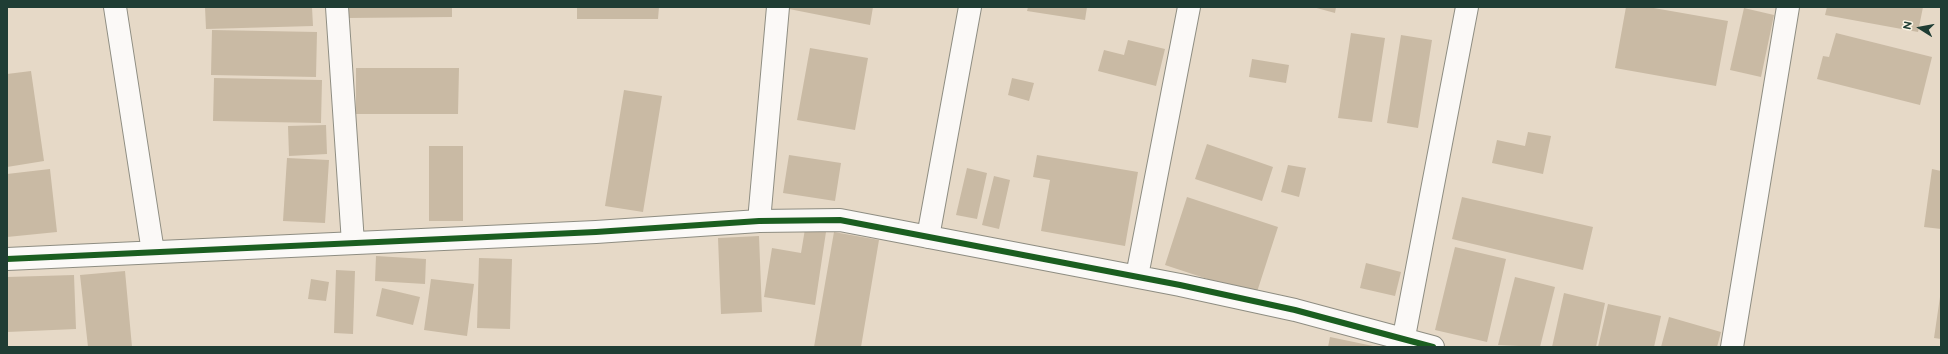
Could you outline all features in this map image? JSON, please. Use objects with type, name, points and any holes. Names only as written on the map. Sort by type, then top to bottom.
[{"type":"street","points":[[115,7],[153,252]]},
{"type":"street","points":[[337,7],[353,243]]},
{"type":"street","points":[[759,222],[778,7]]},
{"type":"street","points":[[928,237],[970,7]]},
{"type":"street","points":[[1137,276],[1189,7]]},
{"type":"street","points":[[1403,343],[1467,7]]},
{"type":"street","points":[[1732,347],[1788,7]]},
{"type":"street","points":[[7,259],[603,231],[759,222],[840,220],[1137,276],[1295,310],[1403,343],[1433,347]]},
{"type":"building","points":[[205,7],[312,7],[313,26],[206,29]]},
{"type":"building","points":[[347,7],[452,7],[452,17],[347,18]]},
{"type":"building","points":[[577,7],[659,7],[658,19],[577,19]]},
{"type":"building","points":[[873,7],[870,25],[784,8]]},
{"type":"building","points":[[1028,7],[1087,7],[1085,20],[1027,11]]},
{"type":"building","points":[[1313,7],[1336,7],[1335,13]]},
{"type":"building","points":[[1626,7],[1648,7],[1728,21],[1716,86],[1615,68]]},
{"type":"building","points":[[1827,7],[1923,7],[1918,32],[1825,15]]},
{"type":"building","points":[[1744,8],[1774,15],[1761,77],[1730,70]]},
{"type":"building","points":[[212,30],[317,32],[316,77],[211,75]]},
{"type":"building","points":[[1351,33],[1385,38],[1372,122],[1338,118]]},
{"type":"building","points":[[1836,33],[1932,57],[1920,105],[1817,79],[1823,56],[1829,57]]},
{"type":"building","points":[[1401,35],[1432,40],[1418,128],[1387,123]]},
{"type":"building","points":[[1128,40],[1165,49],[1156,86],[1098,71],[1104,50],[1124,55]]},
{"type":"building","points":[[810,48],[868,58],[855,130],[797,120]]},
{"type":"building","points":[[1252,59],[1289,65],[1286,83],[1249,77]]},
{"type":"building","points":[[356,68],[459,68],[458,114],[356,114]]},
{"type":"building","points":[[31,71],[44,161],[7,167],[7,74]]},
{"type":"building","points":[[214,78],[322,80],[321,123],[213,121]]},
{"type":"building","points":[[1012,78],[1034,83],[1029,101],[1008,95]]},
{"type":"building","points":[[624,90],[662,96],[643,212],[605,206]]},
{"type":"building","points":[[326,125],[327,154],[289,156],[288,126]]},
{"type":"building","points":[[1528,132],[1551,136],[1543,174],[1492,163],[1497,140],[1525,146]]},
{"type":"building","points":[[1207,144],[1273,167],[1262,201],[1195,179]]},
{"type":"building","points":[[429,146],[463,146],[463,221],[429,221]]},
{"type":"building","points":[[789,155],[841,163],[835,201],[783,193]]},
{"type":"building","points":[[1037,155],[1138,172],[1125,246],[1041,231],[1050,180],[1033,177]]},
{"type":"building","points":[[287,158],[329,160],[325,223],[283,221]]},
{"type":"building","points":[[1288,165],[1306,168],[1299,197],[1281,192]]},
{"type":"building","points":[[967,168],[987,173],[977,219],[956,215]]},
{"type":"building","points":[[50,169],[57,232],[7,237],[7,174]]},
{"type":"building","points":[[1932,169],[1941,171],[1941,229],[1924,227]]},
{"type":"building","points":[[994,176],[1010,180],[999,229],[982,225]]},
{"type":"building","points":[[1187,197],[1278,227],[1256,295],[1165,265]]},
{"type":"building","points":[[1462,197],[1593,227],[1583,270],[1452,239]]},
{"type":"building","points":[[805,229],[826,232],[815,305],[764,297],[772,248],[801,253]]},
{"type":"building","points":[[834,232],[879,240],[861,347],[814,347]]},
{"type":"building","points":[[759,236],[762,312],[721,314],[718,238]]},
{"type":"building","points":[[1455,247],[1506,259],[1487,342],[1435,330]]},
{"type":"building","points":[[376,256],[426,259],[425,284],[375,281]]},
{"type":"building","points":[[479,258],[512,259],[510,329],[477,328]]},
{"type":"building","points":[[1366,263],[1401,272],[1395,296],[1360,288]]},
{"type":"building","points":[[336,270],[355,271],[353,334],[334,333]]},
{"type":"building","points":[[125,271],[132,347],[88,347],[80,275]]},
{"type":"building","points":[[74,275],[76,329],[7,332],[7,277]]},
{"type":"building","points":[[1515,277],[1555,287],[1540,347],[1498,345]]},
{"type":"building","points":[[311,279],[329,282],[326,301],[308,299]]},
{"type":"building","points":[[431,279],[474,284],[467,336],[424,330]]},
{"type":"building","points":[[382,288],[420,297],[413,325],[376,316]]},
{"type":"building","points":[[1564,293],[1605,303],[1596,347],[1552,347]]},
{"type":"building","points":[[1941,297],[1941,339],[1934,338]]},
{"type":"building","points":[[1608,304],[1661,316],[1654,347],[1598,347]]},
{"type":"building","points":[[1669,317],[1721,332],[1717,347],[1661,347]]},
{"type":"building","points":[[1330,337],[1373,346],[1373,347],[1328,347]]},
{"type":"cycle path","points":[[7,259],[596,232],[759,221],[840,220],[1180,285],[1295,310],[1433,347]]}]
